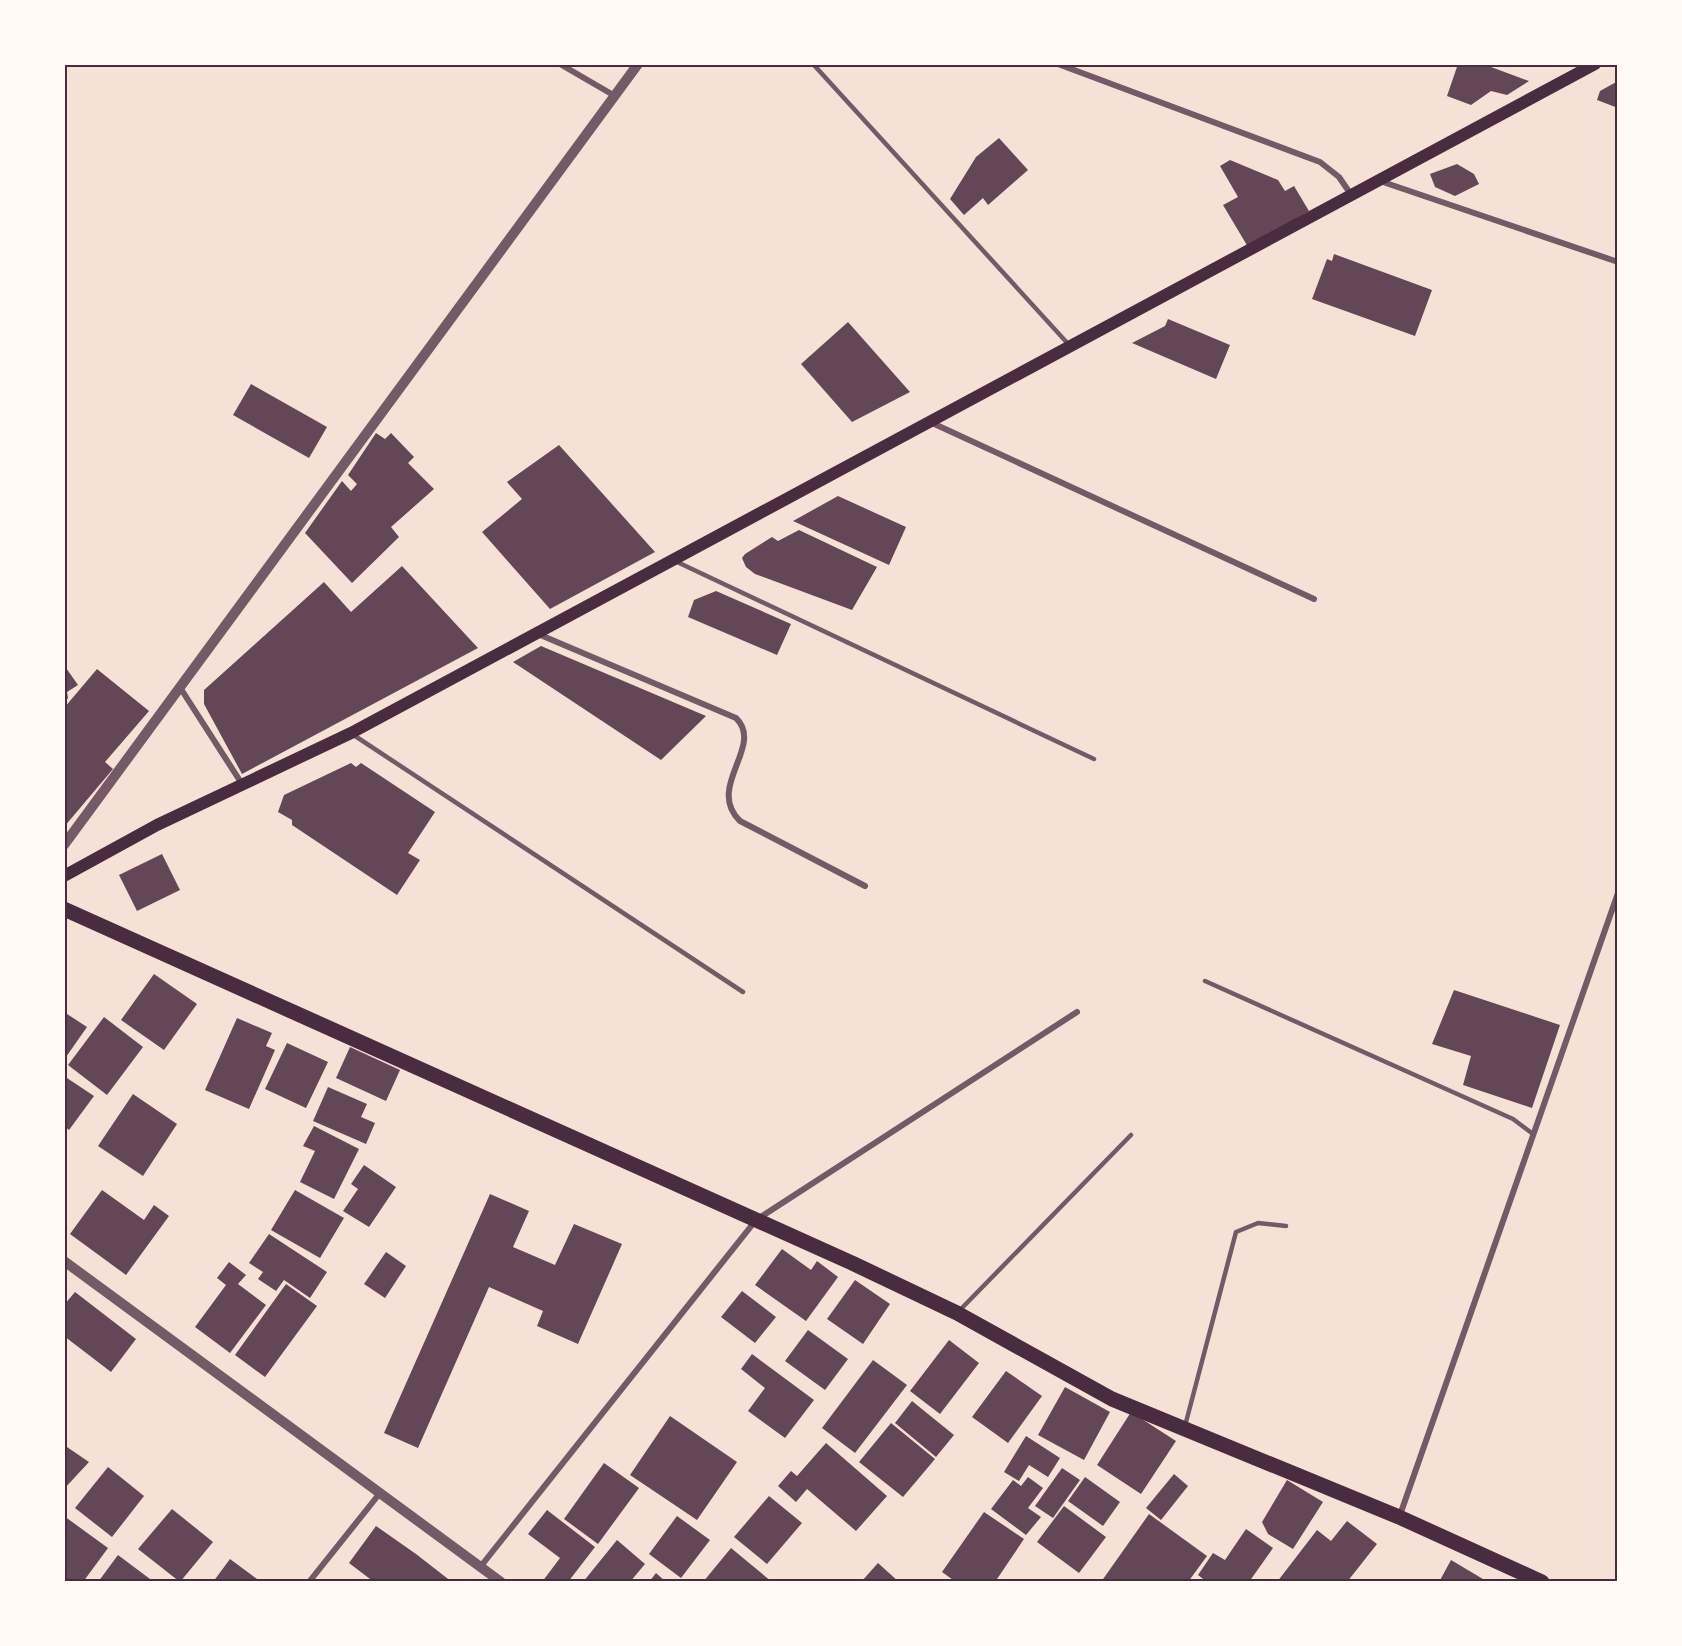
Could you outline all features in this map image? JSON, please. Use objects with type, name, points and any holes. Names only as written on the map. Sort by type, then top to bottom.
[{"type":"main road","points":[[64,876],[157,825],[351,733],[929,421],[1353,197],[1595,64]]},
{"type":"main road","points":[[64,909],[756,1220],[957,1313],[1112,1399],[1399,1517],[1542,1581]]},
{"type":"street","points":[[560,64],[616,97]]},
{"type":"street","points":[[64,845],[181,689],[435,338],[616,97],[638,64]]},
{"type":"street","points":[[1058,64],[1320,162],[1339,177],[1353,197]]},
{"type":"street","points":[[1380,181],[1617,262]]},
{"type":"street","points":[[929,421],[1314,599]]},
{"type":"street","points":[[537,633],[736,718],[742,723],[744,742],[728,792],[732,813],[740,821],[865,886]]},
{"type":"street","points":[[181,689],[242,785]]},
{"type":"street","points":[[1399,1517],[1617,893]]},
{"type":"street","points":[[481,1566],[756,1220],[1077,1012]]},
{"type":"street","points":[[64,1261],[261,1408],[381,1492],[501,1581]]},
{"type":"street","points":[[309,1581],[381,1492]]},
{"type":"lane","points":[[813,64],[1071,346]]},
{"type":"lane","points":[[673,560],[1094,759]]},
{"type":"lane","points":[[351,733],[743,992]]},
{"type":"lane","points":[[1205,981],[1513,1119],[1533,1134]]},
{"type":"lane","points":[[957,1313],[1131,1135]]},
{"type":"lane","points":[[1185,1429],[1236,1232],[1258,1223],[1286,1227]]},
{"type":"building","points":[[1458,64],[1483,64],[1529,81],[1507,95],[1491,91],[1471,105],[1447,96]]},
{"type":"building","points":[[1618,81],[1618,108],[1597,100],[1600,91]]},
{"type":"building","points":[[999,138],[1028,170],[988,205],[983,198],[964,215],[950,199],[976,157]]},
{"type":"building","points":[[1230,160],[1278,180],[1285,191],[1294,186],[1309,211],[1248,247],[1223,205],[1238,197],[1220,166]]},
{"type":"building","points":[[1457,164],[1474,174],[1479,184],[1455,196],[1435,187],[1430,174]]},
{"type":"building","points":[[1334,254],[1432,290],[1415,336],[1312,299],[1327,259],[1332,261]]},
{"type":"building","points":[[1168,319],[1230,345],[1216,379],[1132,343],[1165,326]]},
{"type":"building","points":[[848,322],[910,392],[852,422],[801,364]]},
{"type":"building","points":[[251,384],[327,427],[309,458],[233,415]]},
{"type":"building","points":[[376,433],[385,439],[391,433],[414,457],[408,463],[434,489],[391,527],[399,537],[352,583],[305,533],[342,481],[351,491],[357,484],[348,475]]},
{"type":"building","points":[[559,445],[655,552],[550,609],[482,532],[522,499],[507,482]]},
{"type":"building","points":[[838,496],[906,527],[889,565],[793,521]]},
{"type":"building","points":[[799,530],[877,567],[852,610],[755,574],[746,567],[742,558],[745,554],[772,537],[778,541]]},
{"type":"building","points":[[402,566],[478,648],[242,774],[204,704],[204,690],[324,582],[351,612]]},
{"type":"building","points":[[716,591],[791,624],[777,655],[688,617],[694,600]]},
{"type":"building","points":[[541,646],[706,716],[661,760],[513,662]]},
{"type":"building","points":[[64,665],[78,685],[67,692],[68,698],[64,702]]},
{"type":"building","points":[[97,669],[149,711],[105,762],[113,769],[64,827],[64,708]]},
{"type":"building","points":[[351,763],[356,767],[361,763],[435,812],[408,853],[420,860],[397,895],[292,825],[292,820],[278,812],[284,795]]},
{"type":"building","points":[[162,854],[180,890],[137,911],[119,875]]},
{"type":"building","points":[[154,974],[197,1004],[164,1050],[121,1020]]},
{"type":"building","points":[[1454,990],[1560,1025],[1532,1108],[1463,1085],[1471,1056],[1432,1044]]},
{"type":"building","points":[[64,1012],[87,1027],[66,1057],[64,1056]]},
{"type":"building","points":[[104,1017],[143,1047],[107,1095],[68,1065]]},
{"type":"building","points":[[237,1018],[272,1033],[266,1046],[275,1050],[249,1109],[205,1090]]},
{"type":"building","points":[[287,1043],[328,1062],[306,1108],[265,1089]]},
{"type":"building","points":[[350,1047],[400,1070],[386,1101],[336,1078]]},
{"type":"building","points":[[64,1076],[94,1096],[69,1130],[64,1126]]},
{"type":"building","points":[[328,1087],[367,1104],[361,1117],[375,1123],[366,1144],[313,1121]]},
{"type":"building","points":[[133,1094],[177,1124],[143,1176],[98,1146]]},
{"type":"building","points":[[314,1126],[359,1149],[334,1199],[300,1182],[315,1151],[303,1146]]},
{"type":"building","points":[[364,1165],[396,1187],[369,1227],[343,1211],[358,1189],[351,1184]]},
{"type":"building","points":[[102,1190],[144,1220],[154,1205],[169,1216],[126,1275],[70,1234]]},
{"type":"building","points":[[295,1190],[344,1218],[320,1258],[271,1230]]},
{"type":"building","points":[[490,1194],[529,1211],[513,1247],[555,1265],[574,1224],[622,1244],[578,1344],[537,1326],[543,1311],[489,1287],[418,1448],[384,1433]]},
{"type":"building","points":[[269,1234],[327,1272],[310,1298],[284,1280],[276,1291],[258,1279],[263,1272],[249,1263]]},
{"type":"building","points":[[782,1249],[811,1270],[817,1261],[838,1277],[806,1321],[755,1285]]},
{"type":"building","points":[[386,1252],[406,1266],[385,1298],[364,1284]]},
{"type":"building","points":[[229,1262],[246,1275],[238,1284],[266,1305],[230,1353],[195,1327],[226,1285],[217,1278]]},
{"type":"building","points":[[855,1280],[890,1304],[863,1344],[827,1319]]},
{"type":"building","points":[[286,1284],[317,1306],[265,1377],[235,1355]]},
{"type":"building","points":[[742,1291],[776,1317],[755,1343],[721,1317]]},
{"type":"building","points":[[75,1292],[136,1339],[111,1372],[64,1336],[64,1305]]},
{"type":"building","points":[[808,1330],[848,1359],[825,1390],[785,1361]]},
{"type":"building","points":[[949,1340],[979,1363],[940,1414],[910,1391]]},
{"type":"building","points":[[752,1354],[814,1400],[785,1438],[748,1411],[765,1388],[741,1369]]},
{"type":"building","points":[[873,1360],[907,1385],[855,1453],[822,1428]]},
{"type":"building","points":[[1006,1371],[1042,1396],[1008,1443],[972,1417]]},
{"type":"building","points":[[1065,1387],[1110,1412],[1084,1460],[1038,1435]]},
{"type":"building","points":[[912,1401],[954,1435],[936,1457],[895,1423]]},
{"type":"building","points":[[1131,1412],[1176,1441],[1141,1494],[1097,1465]]},
{"type":"building","points":[[670,1416],[737,1462],[697,1520],[630,1475]]},
{"type":"building","points":[[891,1423],[935,1459],[903,1497],[859,1462]]},
{"type":"building","points":[[1026,1436],[1060,1458],[1048,1477],[1029,1465],[1019,1481],[1004,1472]]},
{"type":"building","points":[[826,1443],[887,1496],[856,1531],[807,1489],[796,1502],[778,1486],[791,1471],[797,1476]]},
{"type":"building","points":[[64,1445],[89,1462],[64,1489]]},
{"type":"building","points":[[604,1463],[639,1488],[598,1544],[564,1519]]},
{"type":"building","points":[[108,1467],[144,1496],[112,1537],[75,1508]]},
{"type":"building","points":[[1062,1468],[1080,1480],[1053,1518],[1035,1506]]},
{"type":"building","points":[[1174,1474],[1188,1486],[1161,1520],[1146,1508]]},
{"type":"building","points":[[1028,1477],[1043,1488],[1028,1508],[1041,1517],[1026,1535],[991,1509],[1013,1480],[1021,1486]]},
{"type":"building","points":[[1085,1477],[1120,1502],[1103,1526],[1068,1501]]},
{"type":"building","points":[[1287,1480],[1323,1502],[1293,1549],[1268,1534],[1262,1522]]},
{"type":"building","points":[[769,1496],[802,1523],[767,1564],[734,1537]]},
{"type":"building","points":[[1064,1506],[1106,1537],[1079,1573],[1037,1542]]},
{"type":"building","points":[[172,1509],[213,1542],[180,1582],[138,1549]]},
{"type":"building","points":[[547,1510],[595,1547],[568,1582],[542,1582],[560,1558],[528,1534]]},
{"type":"building","points":[[984,1512],[1024,1539],[995,1582],[956,1582],[942,1572]]},
{"type":"building","points":[[1149,1514],[1207,1556],[1188,1582],[1101,1582]]},
{"type":"building","points":[[64,1516],[108,1548],[83,1582],[71,1582],[64,1577]]},
{"type":"building","points":[[677,1516],[710,1540],[681,1578],[649,1554]]},
{"type":"building","points":[[1347,1521],[1377,1544],[1347,1582],[1277,1582],[1317,1530],[1331,1541]]},
{"type":"building","points":[[376,1526],[452,1582],[374,1582],[349,1563]]},
{"type":"building","points":[[1246,1529],[1273,1548],[1249,1582],[1207,1582],[1198,1575],[1213,1553],[1225,1560]]},
{"type":"building","points":[[617,1540],[645,1564],[630,1582],[583,1582]]},
{"type":"building","points":[[731,1548],[772,1582],[703,1582]]},
{"type":"building","points":[[118,1555],[154,1582],[98,1582]]},
{"type":"building","points":[[230,1559],[261,1582],[213,1582]]},
{"type":"building","points":[[1451,1560],[1488,1582],[1439,1582]]},
{"type":"building","points":[[878,1563],[899,1582],[861,1582]]},
{"type":"building","points":[[656,1573],[666,1582],[649,1582]]}]
